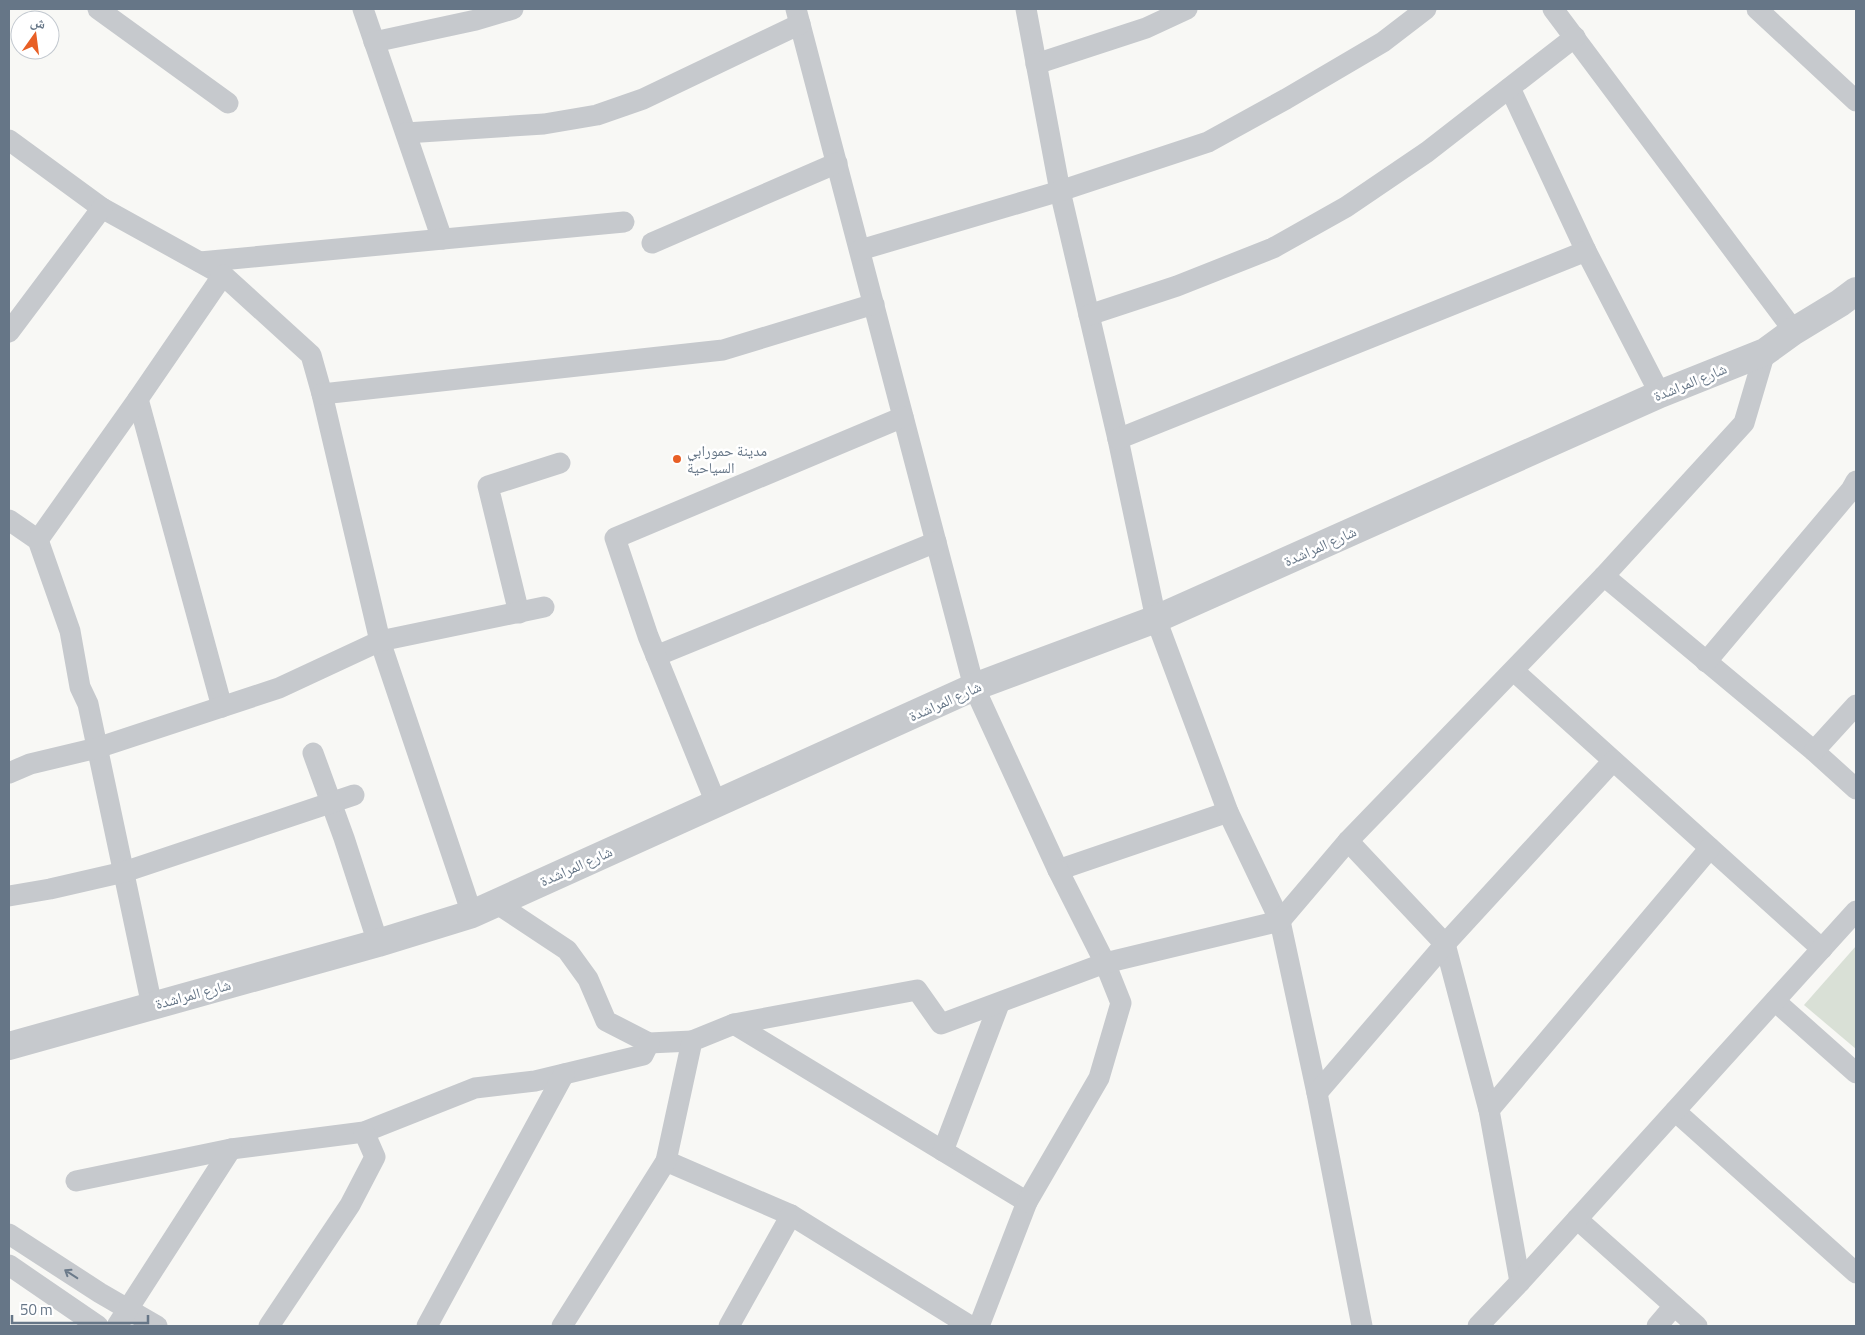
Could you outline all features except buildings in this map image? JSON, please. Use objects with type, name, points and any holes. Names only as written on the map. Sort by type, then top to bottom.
[{"type":"street","points":[[98,9],[228,103]]},
{"type":"street","points":[[363,9],[442,239]]},
{"type":"street","points":[[374,42],[476,20],[513,9]]},
{"type":"street","points":[[1026,9],[1060,191],[1118,440],[1156,619],[1228,812],[1280,921],[1362,1326]]},
{"type":"street","points":[[1036,64],[1146,28],[1187,9]]},
{"type":"street","points":[[860,250],[1060,191],[1208,142],[1286,99],[1375,46],[1426,9]]},
{"type":"street","points":[[1553,9],[1794,331]]},
{"type":"street","points":[[1757,9],[1856,101]]},
{"type":"street","points":[[406,133],[544,124],[597,115],[643,99],[798,16],[974,687],[1058,870],[1105,963],[1122,1003],[1098,1078],[1027,1202],[978,1326]]},
{"type":"street","points":[[1089,315],[1178,286],[1273,248],[1354,202],[1426,152],[1575,37]]},
{"type":"street","points":[[1510,88],[1586,251],[1660,394]]},
{"type":"street","points":[[9,140],[102,208],[223,275],[311,355],[322,394],[380,642],[472,914]]},
{"type":"street","points":[[652,243],[837,163]]},
{"type":"street","points":[[9,332],[102,208]]},
{"type":"street","points":[[200,262],[624,222]]},
{"type":"street","points":[[1118,440],[1586,251]]},
{"type":"street","points":[[38,540],[223,275]]},
{"type":"street","name":"شارع المراشدة","points":[[9,1046],[378,944],[472,914],[974,687],[1156,619],[1660,394],[1765,352],[1856,291]]},
{"type":"street","points":[[322,394],[724,350],[874,304]]},
{"type":"street","points":[[496,903],[567,950],[588,979],[606,1021],[649,1043],[692,1041],[734,1024],[918,990],[941,1024],[1105,963],[1280,921],[1348,841],[1604,576],[1744,423],[1765,352]]},
{"type":"street","points":[[138,399],[222,707]]},
{"type":"street","points":[[716,803],[656,656],[615,538],[903,416]]},
{"type":"street","points":[[519,613],[488,486],[560,463]]},
{"type":"street","points":[[1706,662],[1854,488]]},
{"type":"street","points":[[9,520],[38,540],[70,631],[80,687],[88,704],[98,748],[152,1006]]},
{"type":"street","points":[[656,656],[936,542]]},
{"type":"street","points":[[1604,576],[1814,751],[1856,789]]},
{"type":"street","points":[[9,773],[30,764],[98,748],[279,688],[380,642],[544,607]]},
{"type":"street","points":[[1514,671],[1822,949]]},
{"type":"street","points":[[1814,751],[1856,704]]},
{"type":"street","points":[[313,753],[378,944]]},
{"type":"street","points":[[1316,1093],[1446,944],[1613,761]]},
{"type":"street","points":[[9,896],[50,889],[124,872],[354,795]]},
{"type":"street","points":[[1058,870],[1228,812]]},
{"type":"street","points":[[1348,841],[1446,944],[1489,1110],[1520,1282]]},
{"type":"street","points":[[1489,1110],[1710,848]]},
{"type":"street","points":[[1478,1326],[1856,911]]},
{"type":"street","points":[[1775,1001],[1856,1073]]},
{"type":"street","points":[[942,1151],[999,1004]]},
{"type":"street","points":[[734,1024],[1027,1202]]},
{"type":"street","points":[[562,1326],[666,1161],[692,1041]]},
{"type":"street","points":[[76,1181],[231,1149],[364,1132],[476,1088],[534,1081],[643,1055],[649,1043]]},
{"type":"street","points":[[427,1326],[564,1074]]},
{"type":"street","points":[[1675,1111],[1856,1273]]},
{"type":"street","points":[[269,1326],[350,1205],[375,1157],[364,1132]]},
{"type":"street","points":[[122,1318],[231,1149]]},
{"type":"street","points":[[666,1161],[791,1215],[970,1326]]},
{"type":"street","points":[[729,1326],[791,1215]]},
{"type":"street","points":[[1577,1219],[1696,1326]]},
{"type":"street","points":[[9,1234],[100,1293],[122,1318],[157,1326]]},
{"type":"street","points":[[9,1265],[79,1320],[98,1326]]},
{"type":"street","points":[[1658,1326],[1674,1306]]},
{"type":"shaded area","points":[[1856,946],[1856,1049],[1804,1005]]},
{"type":"place","name":"مدينة حمورابي السياحية","points":[[677,459]]}]
